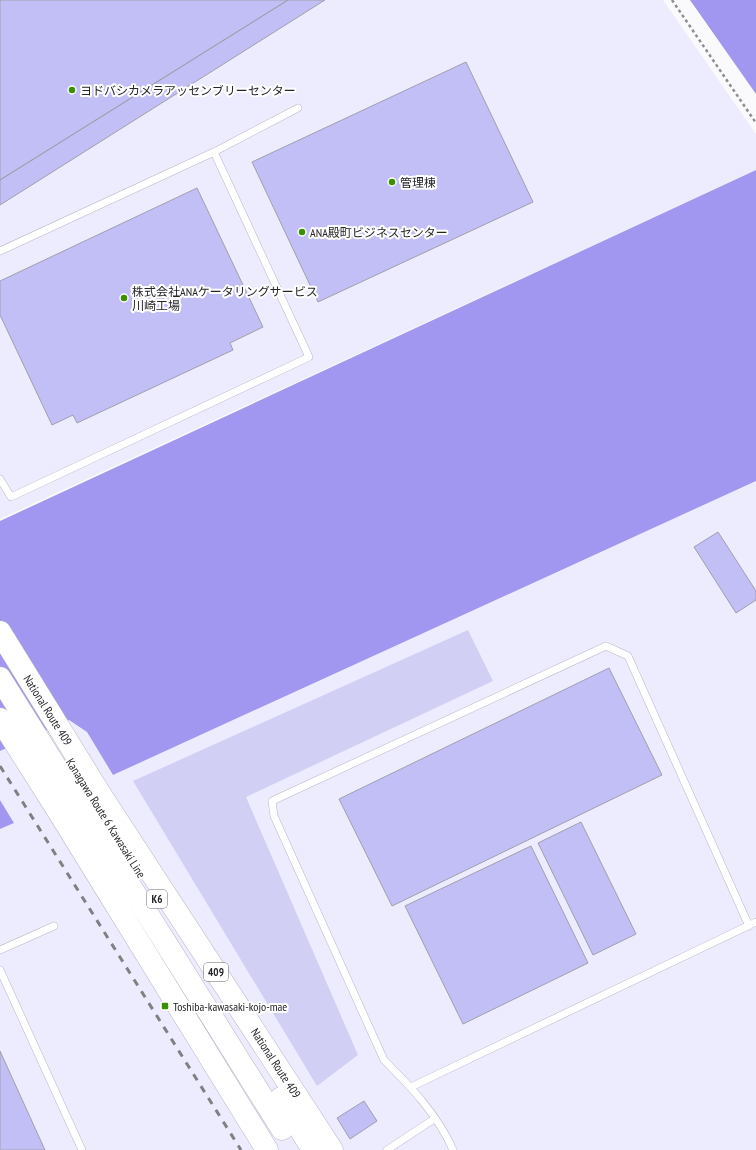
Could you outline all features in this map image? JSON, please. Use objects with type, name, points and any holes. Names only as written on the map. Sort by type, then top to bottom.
[{"type":"highway","name":"National Route 409","points":[[0,632],[100,794],[332,1150]]},
{"type":"highway","name":"Kanagawa Route 6 Kawasaki Line","points":[[0,649],[313,1150]]},
{"type":"highway","name":"Kanagawa Route 6 Kawasaki Line","points":[[0,678],[296,1150]]},
{"type":"highway","points":[[0,720],[60,814],[267,1150]]},
{"type":"lane","points":[[0,252],[214,152],[298,108]]},
{"type":"lane","points":[[0,479],[11,497],[309,357],[214,152]]},
{"type":"lane","points":[[411,1087],[753,924],[628,656],[606,646],[272,801],[274,816],[384,1060],[411,1087],[446,1136],[453,1150]]},
{"type":"lane","points":[[0,950],[54,926]]},
{"type":"lane","points":[[0,970],[82,1150]]},
{"type":"lane","points":[[387,1150],[434,1119]]},
{"type":"path","points":[[672,0],[756,124]]},
{"type":"shaded area","points":[[0,0],[663,0],[756,134],[756,170],[0,519]]},
{"type":"shaded area","points":[[690,0],[756,0],[756,94]]},
{"type":"shaded area","points":[[756,170],[756,481],[113,775],[87,732],[69,720],[0,751],[0,521]]},
{"type":"shaded area","points":[[756,481],[756,1150],[0,1150],[0,829],[14,823],[0,800],[0,751],[68,720],[87,732],[113,775]]},
{"type":"shaded area","points":[[468,630],[493,681],[246,797],[358,1055],[317,1086],[133,781]]},
{"type":"shaded area","points":[[0,800],[14,823],[0,829]]},
{"type":"building","name":"ヨドバシカメラアッセンブリーセンター","points":[[0,0],[288,0],[0,180]]},
{"type":"building","points":[[288,0],[325,0],[0,205],[0,180]]},
{"type":"building","name":"管理棟","points":[[466,62],[533,202],[318,302],[252,162]]},
{"type":"building","name":"株式会社ANAケータリングサービス 川崎工場","points":[[197,188],[263,327],[230,343],[233,350],[77,423],[73,415],[52,425],[0,315],[0,281]]},
{"type":"building","points":[[718,532],[756,591],[756,600],[736,613],[694,547]]},
{"type":"building","points":[[609,668],[662,775],[392,906],[339,799]]},
{"type":"building","points":[[581,822],[636,934],[593,955],[538,843]]},
{"type":"building","points":[[531,846],[588,963],[463,1024],[405,906]]},
{"type":"building","points":[[0,1051],[45,1150],[0,1150]]},
{"type":"building","points":[[364,1101],[377,1121],[350,1139],[337,1118]]},
{"type":"railway","points":[[0,766],[241,1150]]},
{"type":"place","name":"ヨドバシカメラアッセンブリーセンター","points":[[72,90]]},
{"type":"place","name":"管理棟","points":[[392,182]]},
{"type":"place","name":"ANA殿町ビジネスセンター","points":[[302,232]]},
{"type":"place","name":"株式会社ANAケータリングサービス 川崎工場","points":[[124,298]]},
{"type":"place","name":"Toshiba-kawasaki-kojo-mae","points":[[165,1006]]}]
